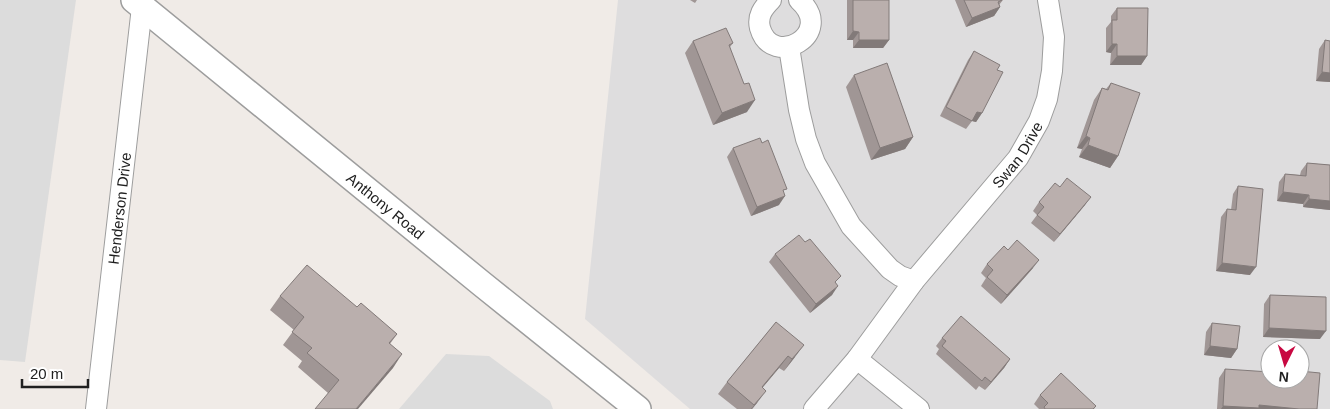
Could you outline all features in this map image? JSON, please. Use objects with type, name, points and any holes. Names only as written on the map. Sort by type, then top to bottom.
[{"type":"street","points":[[770,0],[760,16],[760,26],[763,35],[770,42],[779,46],[789,47],[799,43],[806,36],[810,27],[808,12],[799,0]]},
{"type":"street","name":"Swan Drive","points":[[814,409],[857,358],[914,281],[1018,158],[1039,121],[1047,99],[1052,70],[1054,37],[1048,0]]},
{"type":"street","name":"Henderson Drive","points":[[96,409],[138,4]]},
{"type":"street","name":"Anthony Road","points":[[138,4],[638,409]]},
{"type":"street","points":[[789,47],[799,110],[806,139],[815,164],[851,226],[890,269],[900,276],[914,281]]},
{"type":"street","points":[[857,358],[919,409]]},
{"type":"shaded area","points":[[0,0],[76,0],[25,362],[0,360]]},
{"type":"shaded area","points":[[618,0],[1330,0],[1330,409],[690,409],[585,319]]},
{"type":"shaded area","points":[[446,354],[489,356],[550,401],[553,409],[399,409]]},
{"type":"building","points":[[853,0],[889,0],[889,40],[859,40],[859,32],[853,31]]},
{"type":"building","points":[[964,0],[1002,0],[998,2],[1000,7],[972,18]]},
{"type":"building","points":[[1117,8],[1148,8],[1147,56],[1117,56],[1117,44],[1112,44],[1112,20],[1117,20]]},
{"type":"building","points":[[726,28],[733,43],[729,45],[744,84],[749,83],[755,100],[722,113],[693,41]]},
{"type":"building","points":[[1325,40],[1330,41],[1330,73],[1322,72]]},
{"type":"building","points":[[974,51],[1000,65],[997,70],[1003,72],[982,113],[977,112],[972,121],[946,107]]},
{"type":"building","points":[[887,63],[913,137],[880,148],[854,75]]},
{"type":"building","points":[[1111,83],[1140,93],[1118,156],[1088,145],[1090,138],[1086,136],[1102,88],[1108,90]]},
{"type":"building","points":[[760,138],[762,143],[768,140],[787,189],[783,190],[785,196],[757,207],[733,148]]},
{"type":"building","points":[[1307,163],[1330,165],[1330,201],[1309,199],[1309,195],[1283,192],[1285,174],[1306,176]]},
{"type":"building","points":[[1067,178],[1091,197],[1060,234],[1037,215],[1044,207],[1039,202],[1055,183],[1060,187]]},
{"type":"building","points":[[1238,186],[1263,189],[1256,267],[1222,263],[1227,209],[1236,210]]},
{"type":"building","points":[[799,235],[805,242],[810,239],[841,276],[835,282],[838,286],[816,304],[775,254]]},
{"type":"building","points":[[1017,240],[1039,260],[1007,295],[987,277],[993,270],[987,264],[1004,246],[1008,250]]},
{"type":"building","points":[[307,265],[357,307],[361,303],[397,334],[389,343],[402,354],[356,409],[315,409],[339,380],[307,353],[312,348],[292,332],[304,317],[280,296]]},
{"type":"building","points":[[1270,295],[1326,297],[1326,331],[1269,328]]},
{"type":"building","points":[[961,316],[1010,359],[991,382],[985,377],[982,381],[942,346],[946,341],[942,338]]},
{"type":"building","points":[[776,322],[804,345],[792,359],[788,356],[762,387],[766,391],[754,405],[727,382]]},
{"type":"building","points":[[1212,323],[1240,326],[1237,349],[1210,346]]},
{"type":"building","points":[[1225,369],[1260,371],[1260,389],[1310,389],[1310,372],[1320,373],[1317,409],[1259,405],[1259,408],[1223,406]]},
{"type":"building","points":[[1061,373],[1096,406],[1093,409],[1045,409],[1044,407],[1048,403],[1040,395]]}]
